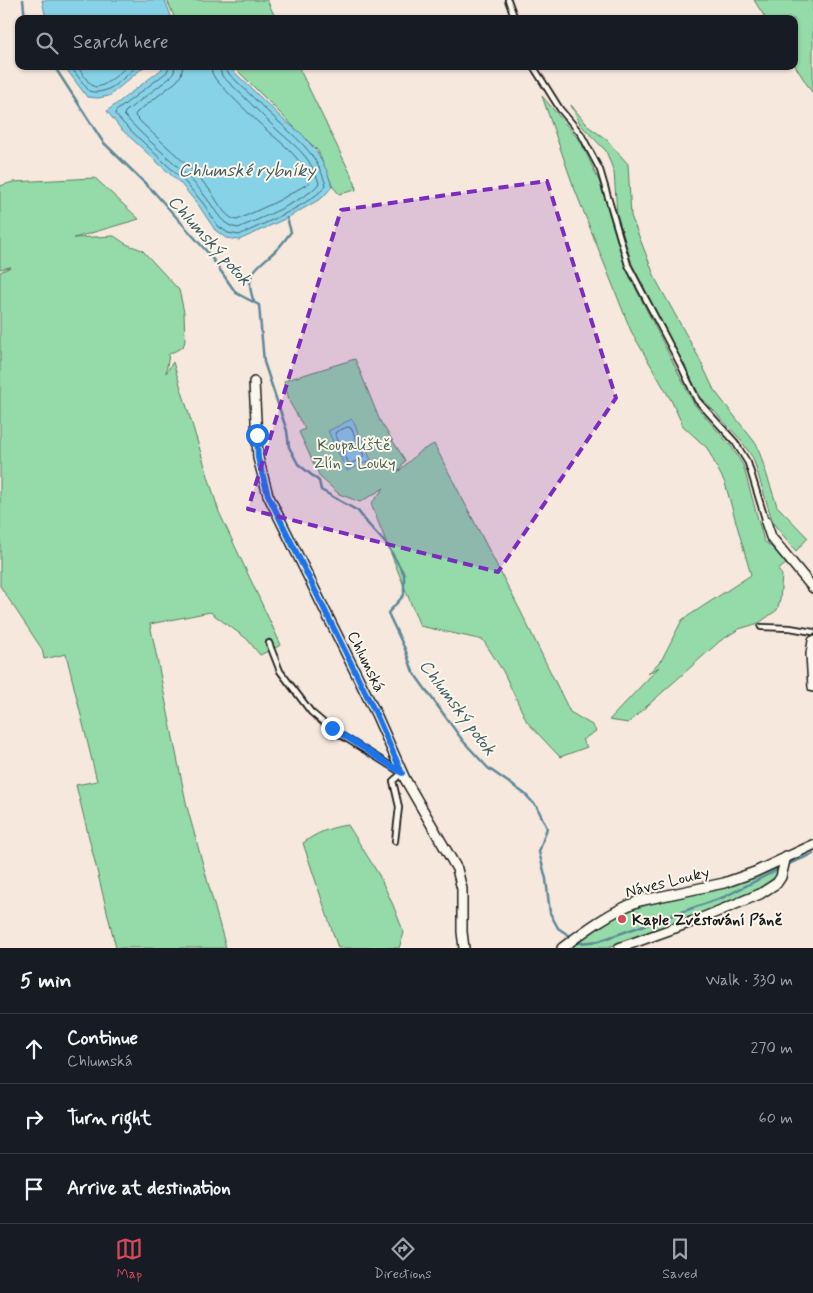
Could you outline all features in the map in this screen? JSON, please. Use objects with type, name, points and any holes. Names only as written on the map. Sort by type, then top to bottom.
[{"type":"street","name":"Chlumská","points":[[254,382],[258,458],[268,495],[376,714],[402,773],[457,869],[462,889],[464,948]]},
{"type":"street","points":[[766,522],[771,537],[813,588]]},
{"type":"street","points":[[813,641],[810,654],[813,687]]},
{"type":"street","name":"Náves Louky","points":[[566,946],[579,934],[611,912],[627,905],[741,878],[784,863],[813,845]]},
{"type":"street","name":"Náves Louky","points":[[619,948],[697,920],[760,894],[777,883],[784,863]]},
{"type":"lane","points":[[508,0],[514,15]]},
{"type":"lane","points":[[536,70],[560,109],[581,134],[600,170],[628,265],[697,400],[735,442],[748,463],[766,522]]},
{"type":"lane","points":[[761,627],[790,628],[813,632]]},
{"type":"lane","points":[[269,643],[280,671],[312,712],[332,728],[402,773],[393,781],[399,807],[395,841]]},
{"type":"highlighted area","points":[[547,181],[616,398],[498,572],[248,509],[341,210]]},
{"type":"green space","points":[[167,0],[267,0],[274,15],[173,15]]},
{"type":"green space","points":[[754,0],[813,0],[813,94],[798,70],[798,15],[763,15]]},
{"type":"green space","points":[[237,70],[300,70],[355,183],[356,190],[339,194],[333,187],[318,151]]},
{"type":"green space","points":[[542,96],[581,142],[600,183],[625,267],[694,404],[731,446],[743,465],[764,541],[775,550],[786,564],[778,570],[782,575],[780,600],[777,610],[759,623],[739,629],[720,641],[628,723],[609,720],[659,667],[648,674],[662,659],[682,620],[751,575],[725,483],[707,448],[683,426],[672,402],[631,331],[573,185]]},
{"type":"green space","points":[[571,105],[589,127],[606,139],[628,164],[631,216],[656,280],[698,356],[714,390],[757,445],[777,506],[808,538],[796,551],[773,523],[753,458],[740,439],[700,396],[632,264],[617,214],[614,172],[606,151],[580,124]]},
{"type":"green space","points":[[95,178],[139,219],[74,238],[114,236],[126,244],[142,250],[179,290],[184,312],[185,341],[183,347],[169,354],[166,373],[173,362],[219,512],[281,645],[260,655],[247,639],[210,612],[150,624],[187,807],[226,948],[116,948],[76,785],[97,781],[66,654],[44,659],[42,649],[0,586],[0,272],[11,267],[0,269],[0,186],[13,182]]},
{"type":"green space","name":"Koupaliště Zlín - Louky","points":[[355,359],[380,421],[405,460],[398,472],[419,452],[434,444],[521,612],[570,712],[592,725],[596,731],[582,740],[587,747],[560,757],[527,722],[503,671],[483,640],[420,626],[371,504],[384,488],[360,502],[339,494],[320,477],[299,432],[305,429],[290,403],[284,381]]},
{"type":"green space","points":[[348,825],[379,875],[393,905],[404,933],[399,948],[338,948],[303,843],[324,831]]},
{"type":"green space","points":[[777,868],[779,874],[755,892],[729,904],[608,948],[571,948],[583,936],[620,914],[647,905],[711,890]]},
{"type":"water","points":[[42,0],[165,0],[171,15],[45,15]]},
{"type":"water","points":[[67,70],[140,70],[109,96],[87,97]]},
{"type":"water","name":"Chlumské rybníky","points":[[161,70],[232,70],[284,120],[302,134],[316,151],[327,171],[332,187],[322,198],[287,218],[239,240],[226,238],[215,230],[181,184],[120,128],[107,111]]},
{"type":"water","points":[[352,419],[371,460],[347,471],[328,431]]},
{"type":"waterway","name":"Chlumský potok","points":[[23,0],[25,15]]},
{"type":"waterway","name":"Chlumský potok","points":[[57,70],[103,142],[154,192],[209,254],[236,293],[259,305],[264,362],[287,431],[289,447],[298,464],[319,481],[321,490],[358,511],[388,546],[404,574],[404,595],[388,613],[405,649],[413,672],[463,741],[488,768],[525,794],[537,807],[547,828],[539,852],[546,879],[550,913],[558,928],[580,943],[599,941],[724,897],[781,868]]},
{"type":"waterway","points":[[254,302],[250,284],[251,277],[257,267],[277,249],[291,232],[287,218]]},
{"type":"waterway","name":"Chlumský potok","points":[[786,865],[813,854]]},
{"type":"place","name":"Kaple Zvěstování Páně","points":[[622,919]]},
{"type":"route","points":[[257,435],[258,458],[268,495],[383,728],[402,773],[332,728]]}]
